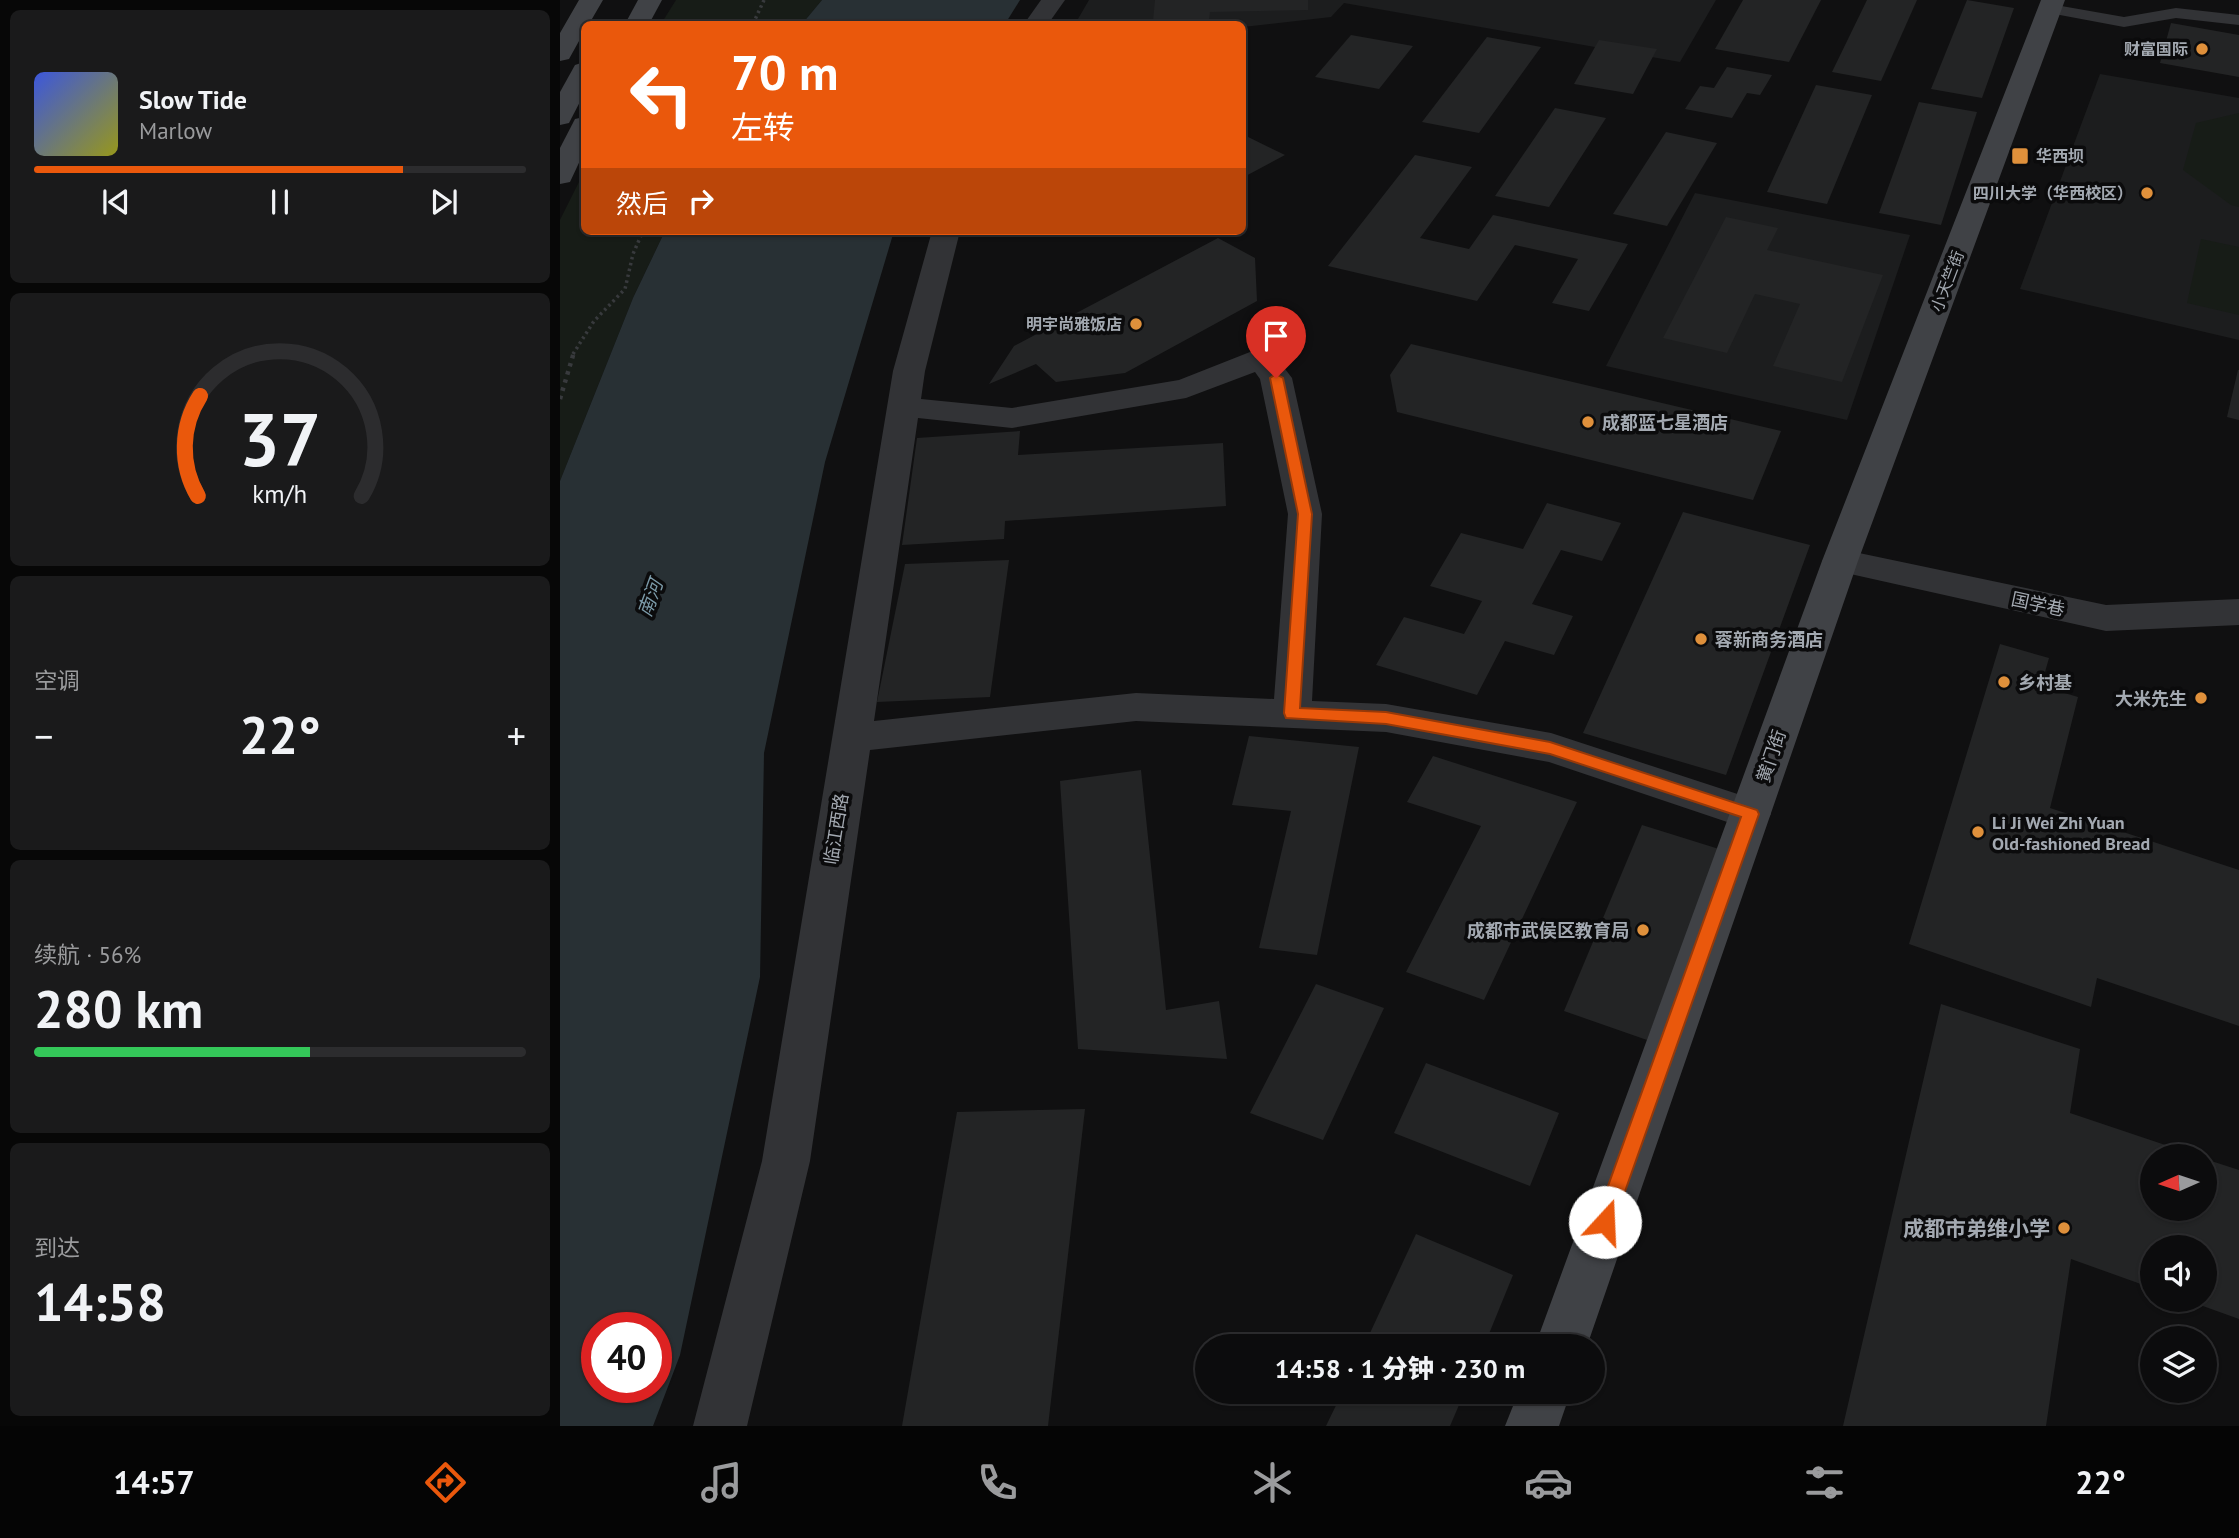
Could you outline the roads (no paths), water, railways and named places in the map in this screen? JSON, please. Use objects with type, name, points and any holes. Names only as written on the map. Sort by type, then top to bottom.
[{"type":"street","points":[[560,54],[592,0]]},
{"type":"street","points":[[638,21],[650,0]]},
{"type":"street","points":[[1038,21],[1053,0]]},
{"type":"street","name":"小天竺街","points":[[1840,561],[2052,5]]},
{"type":"street","points":[[560,117],[581,77]]},
{"type":"street","points":[[560,176],[581,131]]},
{"type":"street","name":"临江西路","points":[[720,1426],[786,1161],[909,371],[945,235]]},
{"type":"street","points":[[903,407],[1012,418],[1186,388],[1261,359],[1276,378],[1305,514],[1292,713]]},
{"type":"street","name":"国学巷","points":[[1840,561],[2106,618],[2239,612]]},
{"type":"street","name":"黉门街","points":[[1565,1334],[1840,561]]},
{"type":"street","points":[[850,738],[1136,707],[1386,718],[1550,748],[1751,814]]},
{"type":"street","points":[[1532,1426],[1540,1404]]},
{"type":"lane","points":[[2052,5],[2124,22],[2176,13],[2239,20]]},
{"type":"water","points":[[822,0],[1020,0],[1007,21],[804,21]]},
{"type":"water","name":"南河","points":[[663,235],[893,235],[825,462],[764,753],[760,977],[680,1355],[672,1376],[672,1312],[581,1312],[581,1403],[662,1403],[653,1426],[560,1426],[560,481],[633,298]]},
{"type":"place","name":"财富国际","points":[[2202,49]]},
{"type":"place","name":"华西坝","points":[[2020,156]]},
{"type":"place","name":"四川大学（华西校区）","points":[[2147,193]]},
{"type":"place","name":"明宇尚雅饭店","points":[[1136,324]]},
{"type":"place","name":"成都蓝七星酒店","points":[[1588,422]]},
{"type":"place","name":"蓉新商务酒店","points":[[1701,639]]},
{"type":"place","name":"乡村基","points":[[2004,682]]},
{"type":"place","name":"大米先生","points":[[2201,698]]},
{"type":"place","name":"Li Ji Wei Zhi Yuan Old-fashioned Bread","points":[[1978,832]]},
{"type":"place","name":"成都市武侯区教育局","points":[[1643,930]]},
{"type":"place","name":"成都市弟维小学","points":[[2064,1228]]}]
